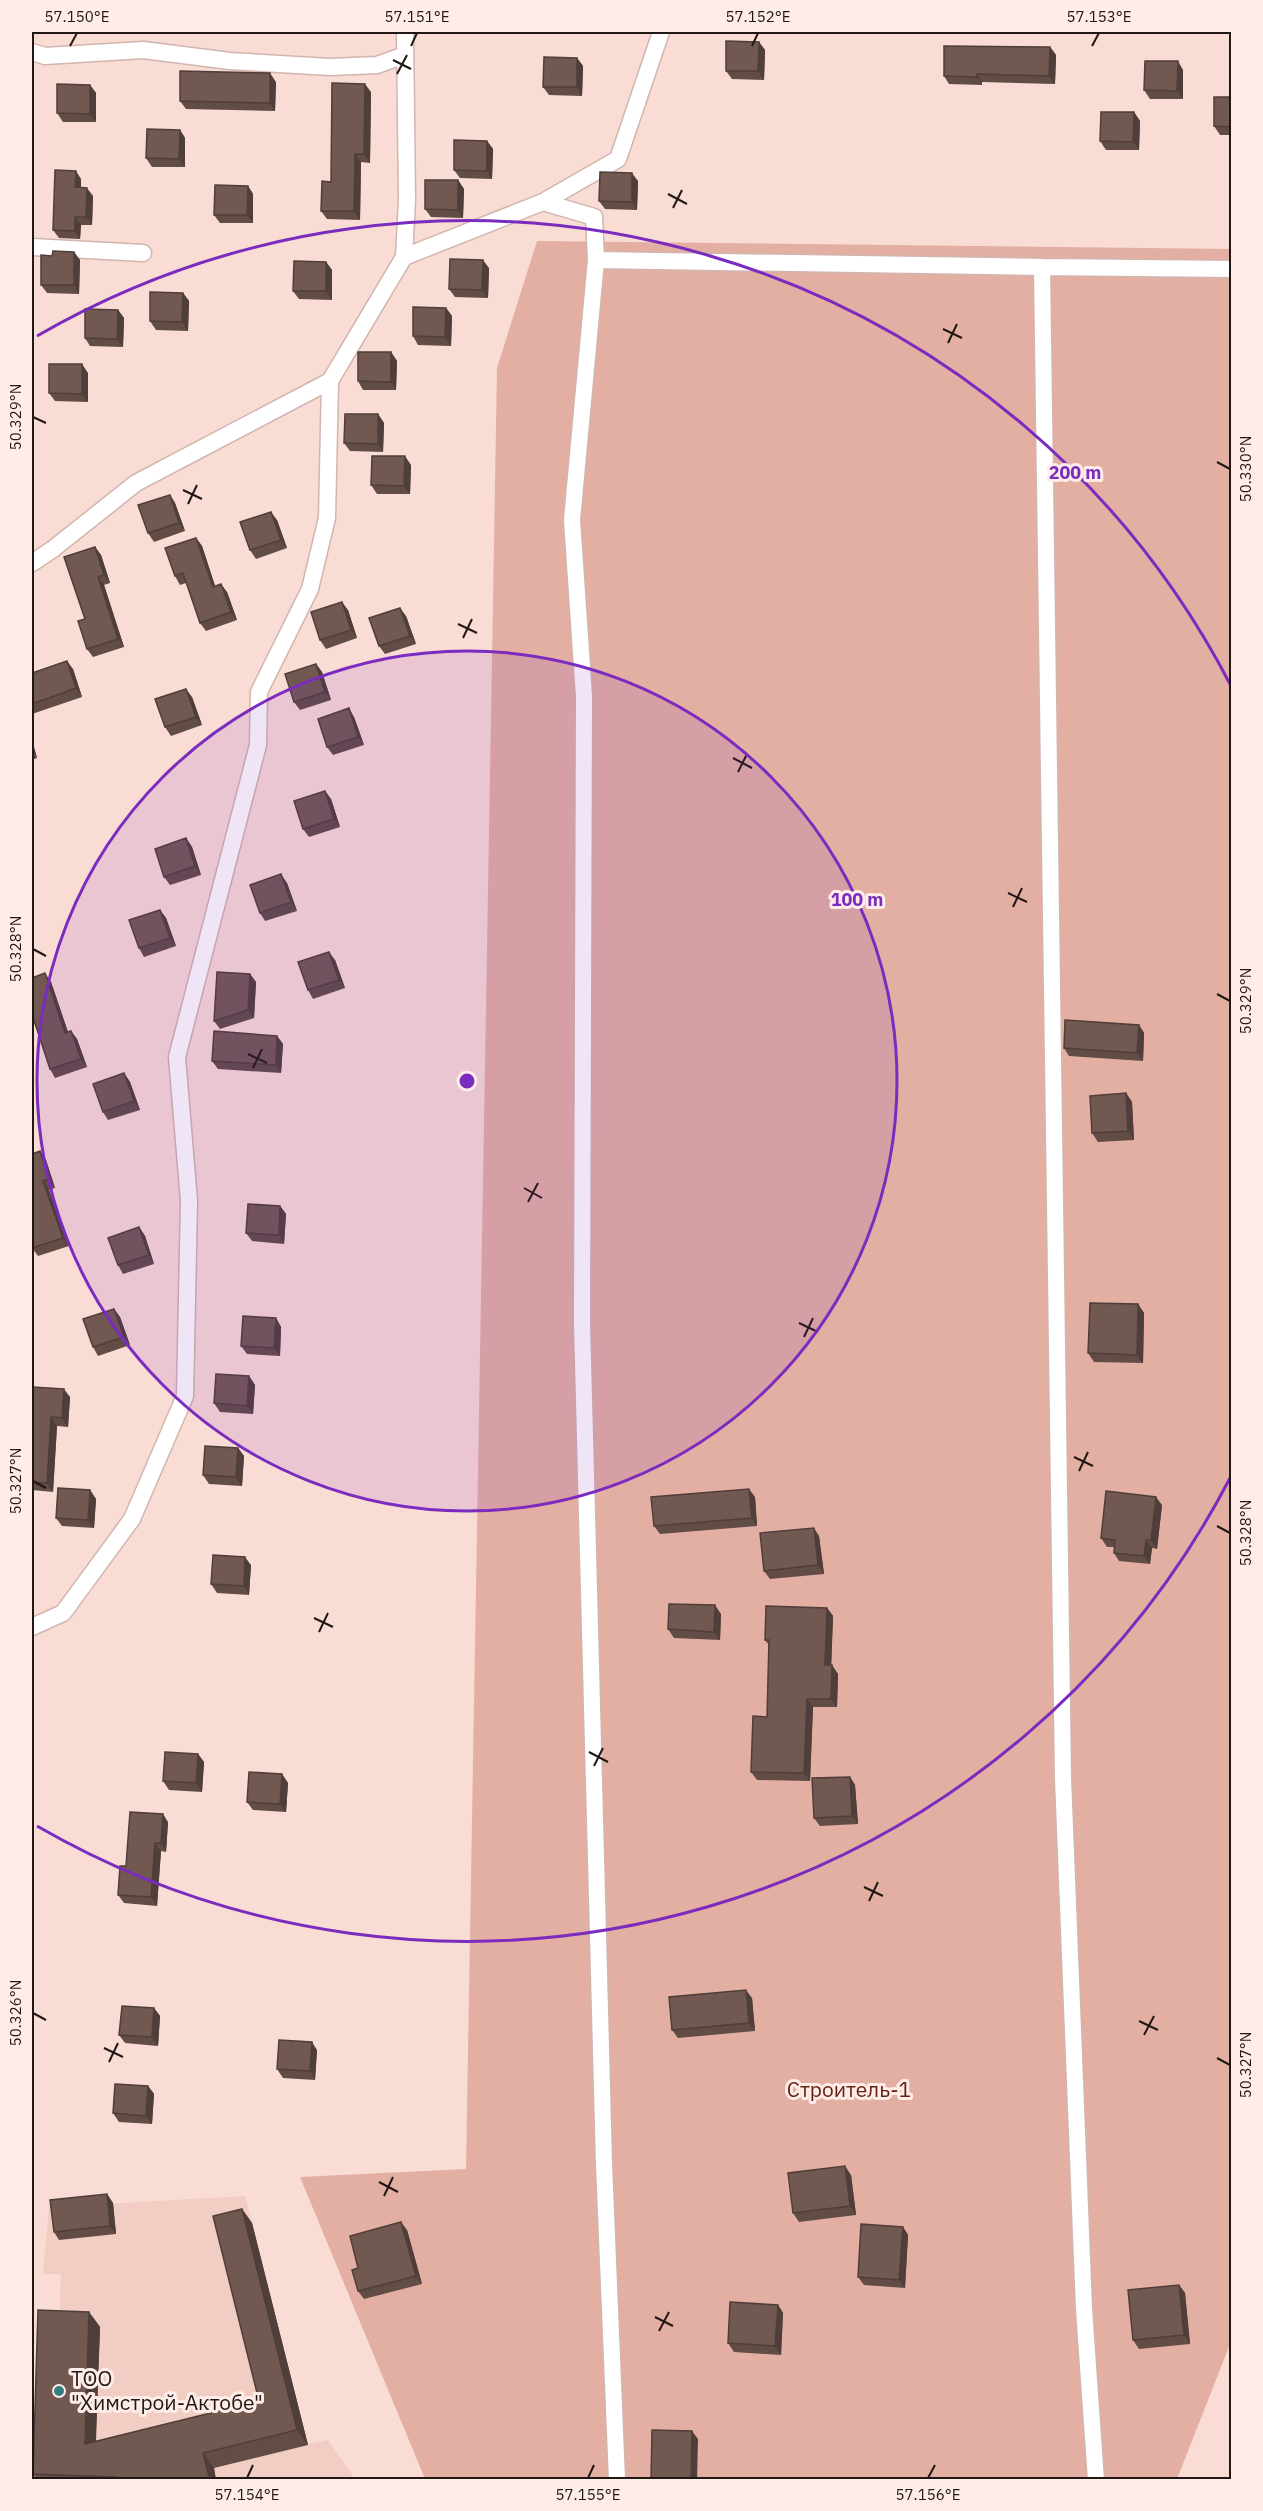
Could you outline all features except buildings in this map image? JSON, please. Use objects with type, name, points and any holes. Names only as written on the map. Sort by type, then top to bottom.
[{"type":"lane","points":[[32,1627],[63,1613],[132,1519],[185,1396],[189,1201],[177,1057],[258,745],[259,692],[310,589],[327,518],[330,381],[404,257],[407,200],[405,32]]},
{"type":"lane","points":[[404,257],[543,202],[618,159],[661,32]]},
{"type":"lane","points":[[32,52],[45,56],[143,50],[230,61],[330,67],[377,65],[405,55]]},
{"type":"lane","points":[[543,202],[594,217],[596,261],[572,520],[584,696],[582,1323],[604,2140],[617,2480]]},
{"type":"lane","points":[[32,247],[143,253]]},
{"type":"lane","points":[[596,261],[1232,269]]},
{"type":"lane","points":[[1042,267],[1062,1766],[1084,2309],[1096,2480]]},
{"type":"lane","points":[[32,563],[136,483],[330,381]]},
{"type":"shaded area","name":"ТОО \"Химстрой-Актобе\"","points":[[245,2196],[308,2444],[328,2440],[355,2479],[32,2480],[32,2467],[44,2467],[59,2325],[61,2274],[43,2274],[49,2207]]},
{"type":"green space","name":"Строитель-1","points":[[537,241],[1231,249],[1232,2339],[1177,2479],[425,2479],[300,2177],[466,2169],[497,368]]},
{"type":"place","name":"ТОО \"Химстрой-Актобе\"","points":[[59,2391]]}]
